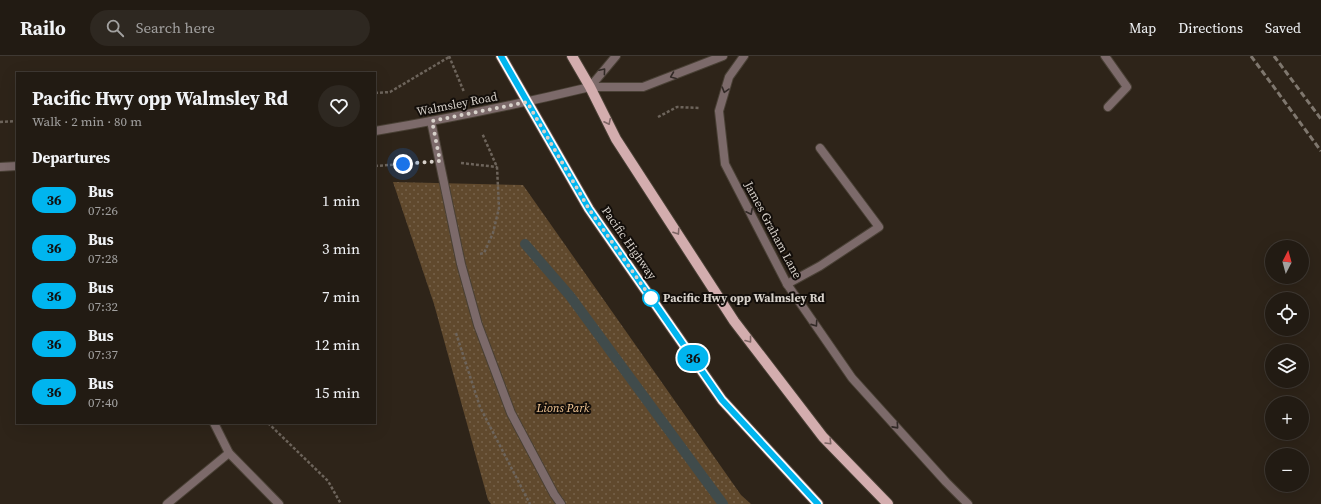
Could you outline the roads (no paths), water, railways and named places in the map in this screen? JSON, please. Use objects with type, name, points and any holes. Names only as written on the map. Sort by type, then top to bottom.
[{"type":"main road","name":"Pacific Highway","points":[[501,56],[589,209],[722,400],[818,504]]},
{"type":"main road","points":[[572,56],[590,87],[616,138],[734,321],[823,436],[888,504]]},
{"type":"street","points":[[590,87],[616,56]]},
{"type":"street","name":"Walmsley Road","points":[[376,131],[527,102],[590,87],[643,87],[722,56]]},
{"type":"street","name":"James Graham Lane","points":[[744,56],[729,77],[719,111],[725,164],[787,284],[852,378],[946,482],[968,504]]},
{"type":"street","points":[[1105,56],[1127,87],[1108,107]]},
{"type":"street","points":[[432,121],[461,264],[478,325],[510,413],[554,494],[561,504]]},
{"type":"street","points":[[787,284],[820,266],[879,227],[820,148]]},
{"type":"street","points":[[0,167],[16,166]]},
{"type":"street","points":[[214,424],[229,453],[279,504]]},
{"type":"street","points":[[167,504],[229,453]]},
{"type":"waterway","points":[[525,244],[570,296],[723,504]]},
{"type":"railway","points":[[1251,56],[1321,151]]},
{"type":"railway","points":[[1274,56],[1321,119]]},
{"type":"place","name":"Pacific Hwy opp Walmsley Rd","points":[[651,298]]},
{"type":"park label","name":"Lions Park","points":[[563,408]]}]
